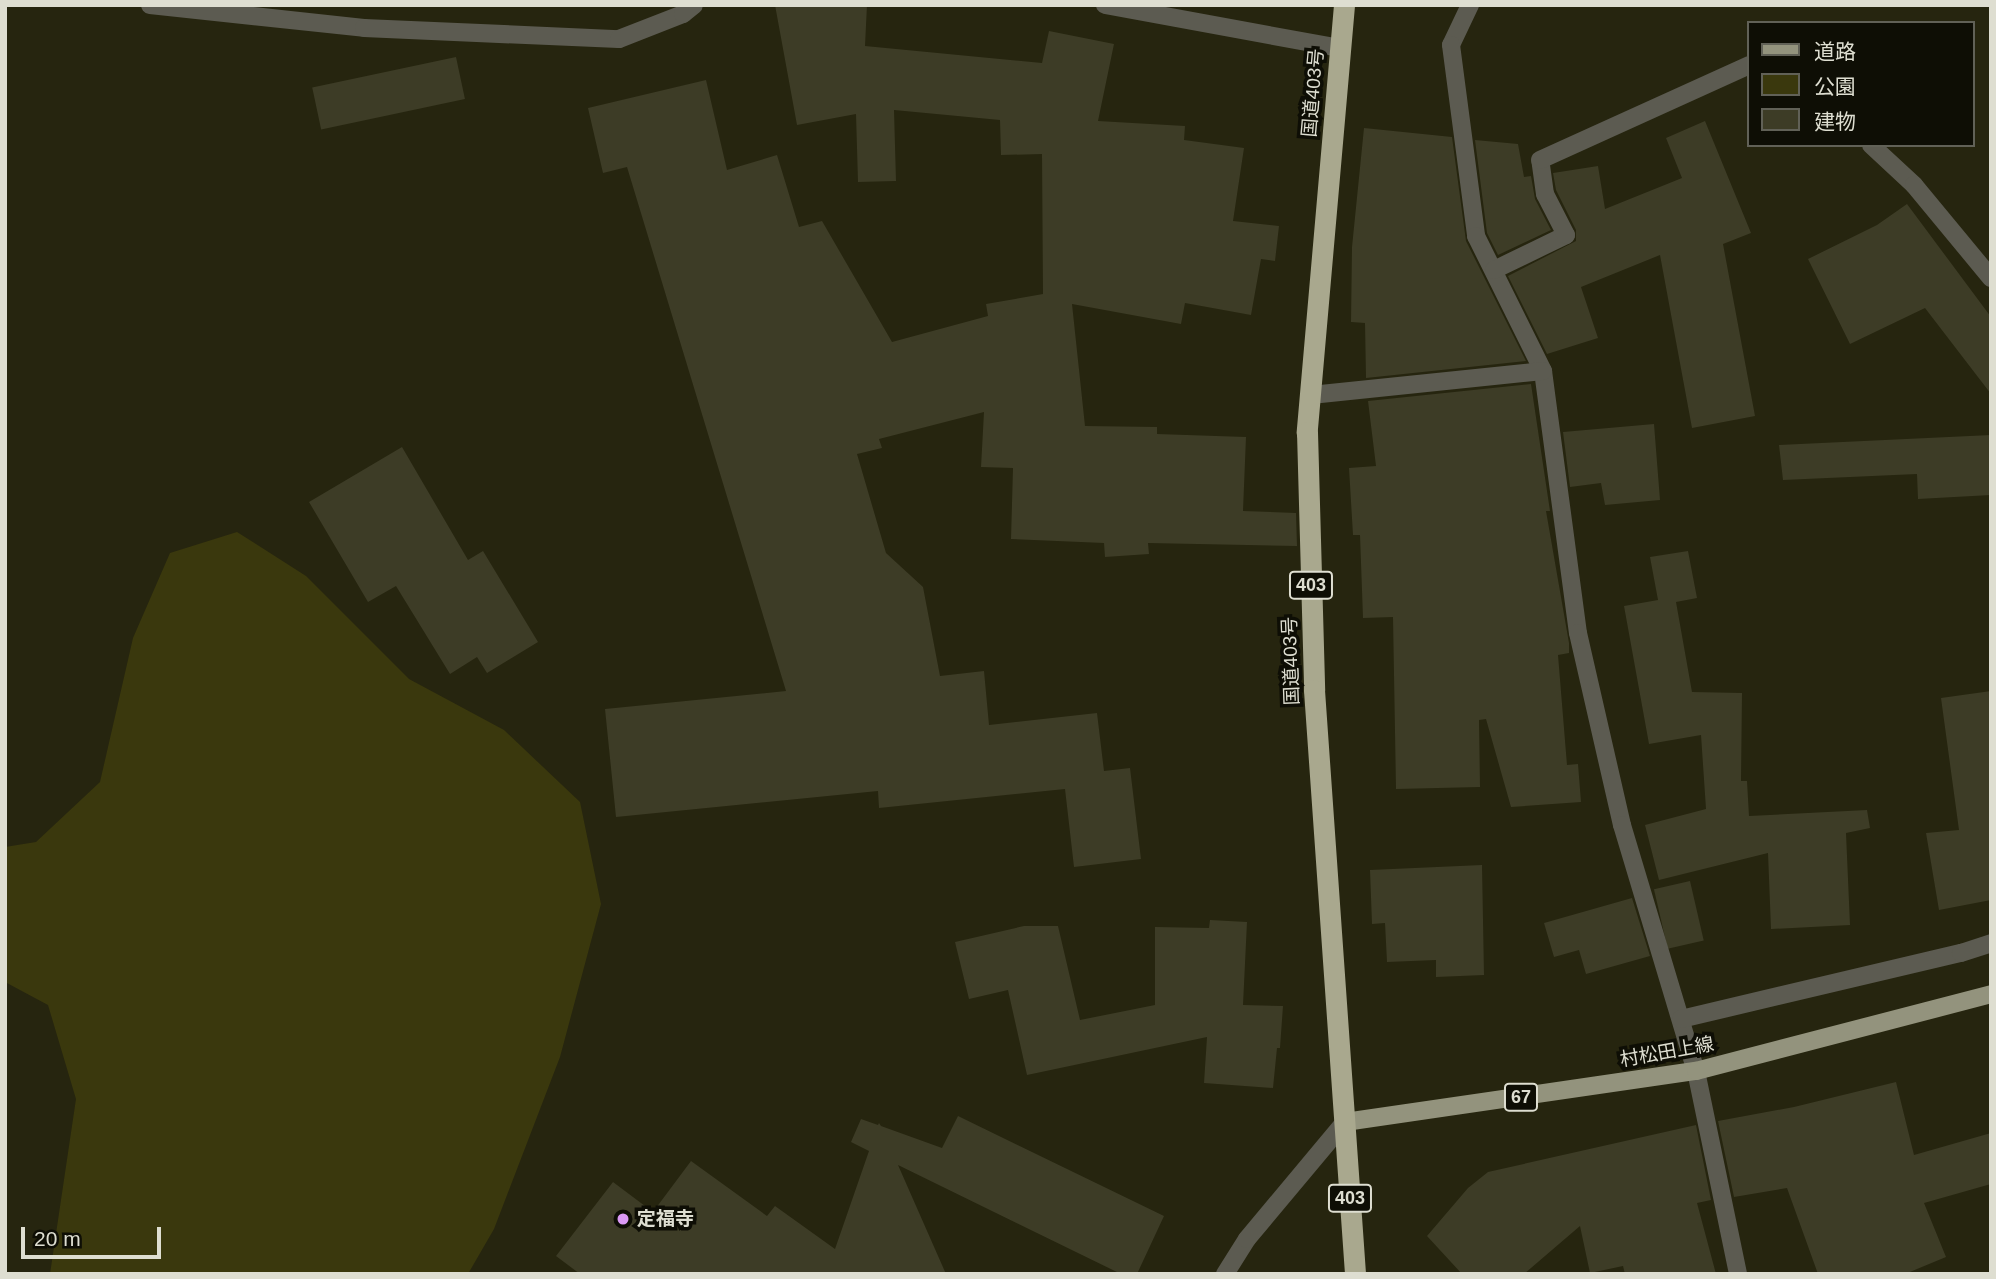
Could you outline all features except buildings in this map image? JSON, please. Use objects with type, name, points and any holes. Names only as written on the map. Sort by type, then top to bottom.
[{"type":"highway","name":"国道403号","points":[[1345,5],[1339,48],[1307,432],[1314,690],[1354,1274]]},
{"type":"main road","name":"村松田上線","points":[[1345,1122],[1696,1072],[1991,994]]},
{"type":"street","points":[[150,5],[364,29],[619,40],[683,15],[694,5]]},
{"type":"street","points":[[1105,5],[1339,48]]},
{"type":"street","points":[[1470,5],[1451,45],[1476,236],[1544,371],[1578,633],[1622,825],[1696,1072],[1738,1274]]},
{"type":"street","points":[[1494,270],[1566,235],[1545,194],[1539,160],[1748,65]]},
{"type":"street","points":[[1873,147],[1914,185],[1991,278]]},
{"type":"street","points":[[1311,395],[1544,371]]},
{"type":"street","points":[[1681,1019],[1961,953],[1991,943]]},
{"type":"street","points":[[1224,1274],[1247,1239],[1345,1122]]},
{"type":"green space","points":[[237,532],[306,576],[409,679],[504,730],[580,802],[601,904],[560,1057],[494,1229],[468,1274],[50,1274],[76,1099],[48,1005],[5,982],[5,847],[36,842],[100,782],[133,638],[170,553]]},
{"type":"place","name":"定福寺","points":[[623,1219]]}]
